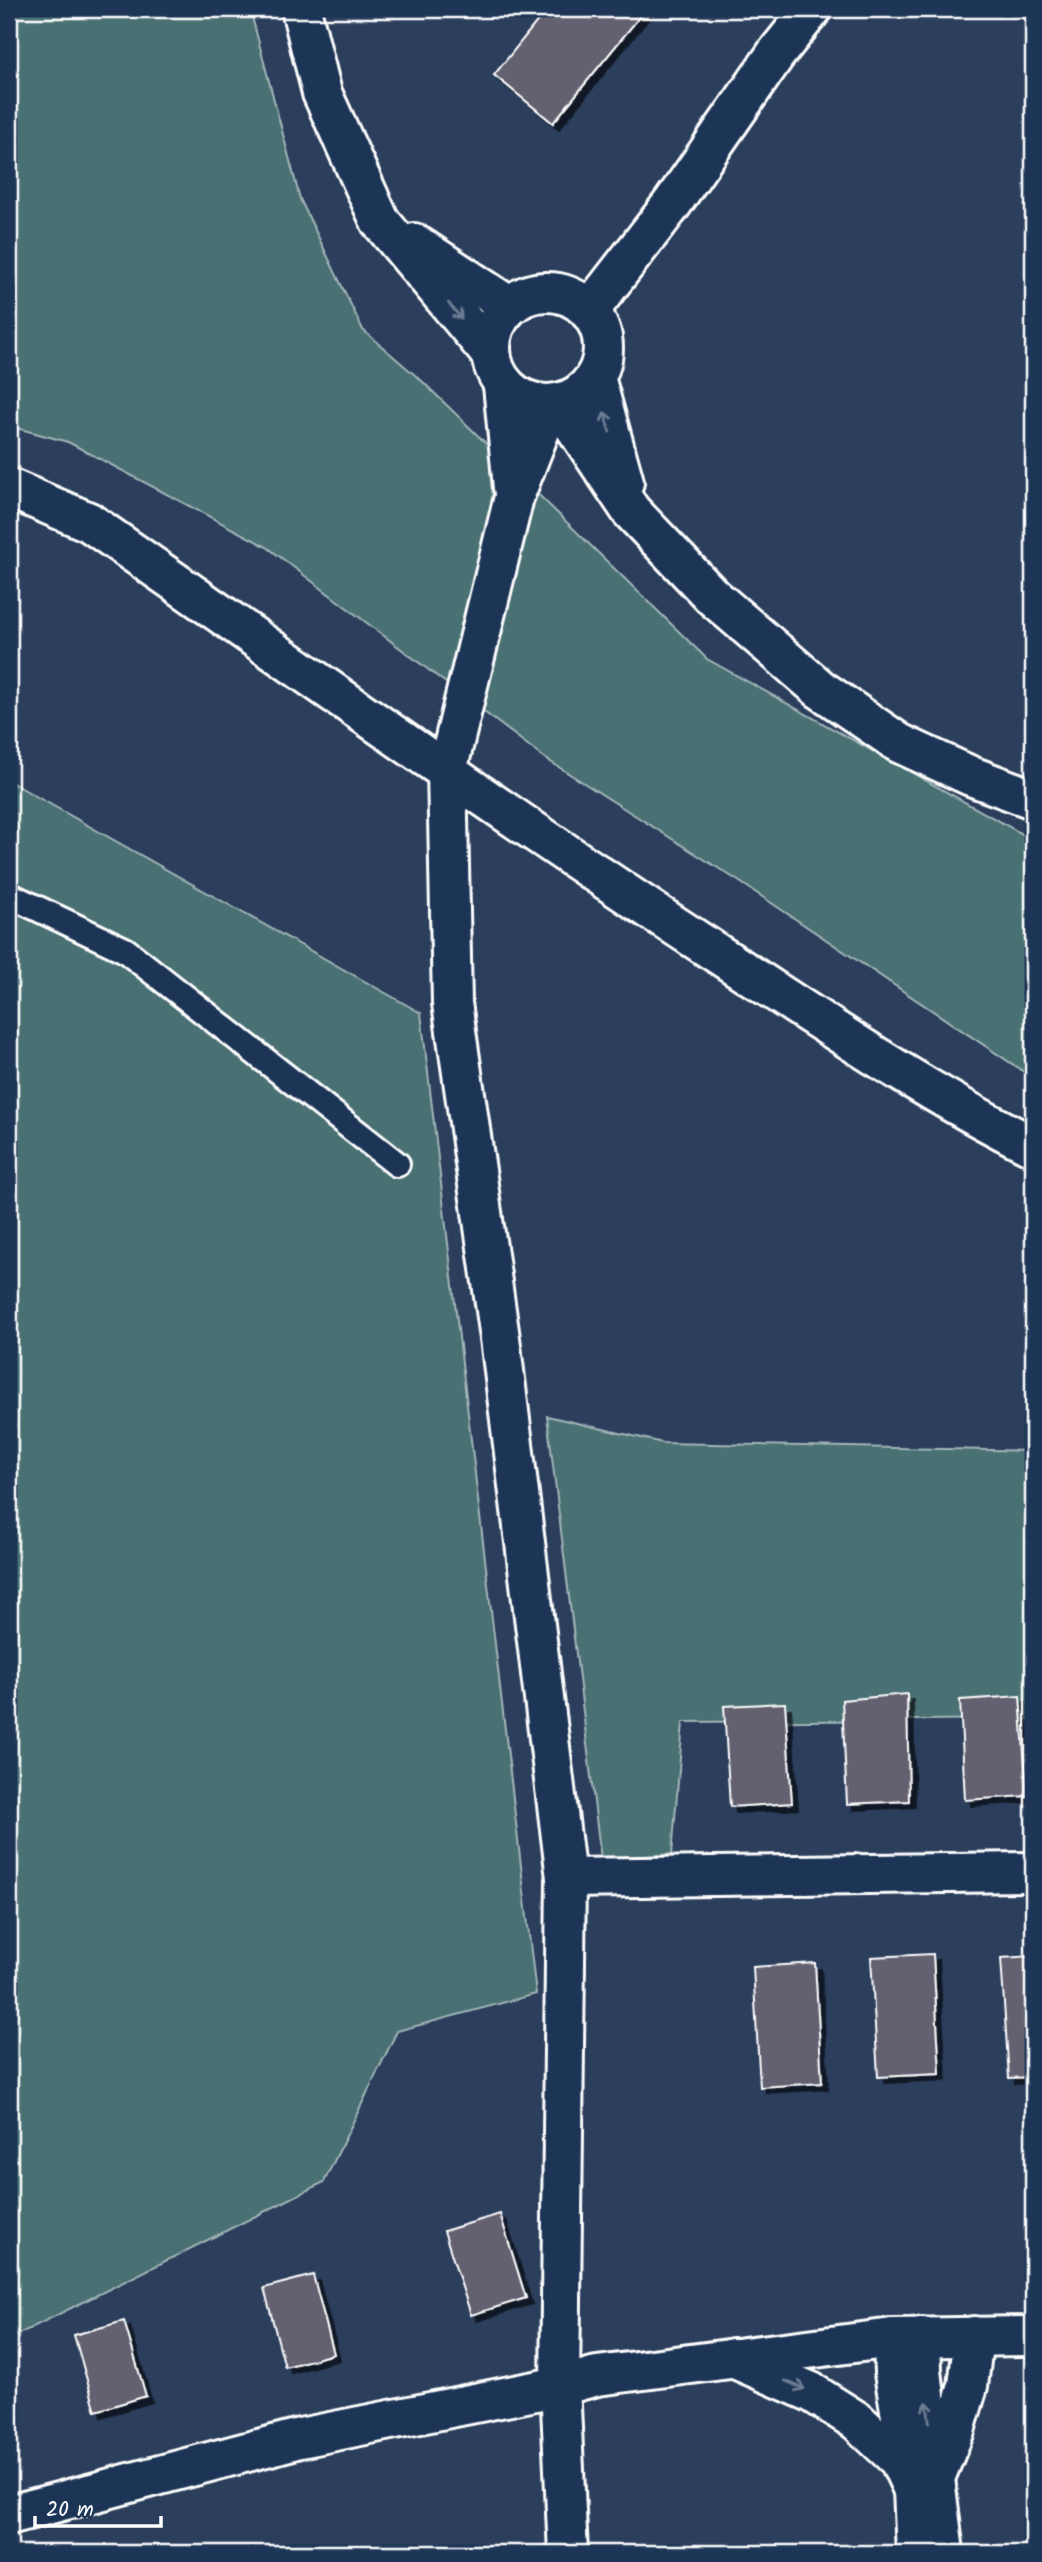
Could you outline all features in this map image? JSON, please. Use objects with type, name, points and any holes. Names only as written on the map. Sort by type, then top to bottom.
[{"type":"street","points":[[302,9],[322,93],[380,221],[497,369],[517,396],[533,403],[554,404],[580,394],[595,377],[602,360],[603,343],[598,325],[589,311],[575,300],[558,293],[541,292],[524,296],[509,306],[498,319],[492,335],[497,369],[514,498]]},
{"type":"street","points":[[589,311],[672,204],[776,54],[812,9]]},
{"type":"street","points":[[380,221],[509,306]]},
{"type":"street","points":[[595,377],[631,511]]},
{"type":"street","points":[[554,404],[514,498],[446,771],[452,1003],[499,1338],[566,1878],[560,2386],[568,2553]]},
{"type":"street","points":[[554,404],[631,511],[712,596],[820,689],[899,743],[971,776],[1033,799]]},
{"type":"street","points":[[9,488],[89,522],[590,871],[816,1018],[980,1119],[1033,1146]]},
{"type":"street","points":[[566,1878],[1033,1872]]},
{"type":"street","points":[[925,2483],[955,2430],[968,2386],[974,2336]]},
{"type":"street","points":[[9,2515],[300,2438],[560,2386],[607,2374],[907,2337],[1033,2336]]},
{"type":"street","points":[[907,2337],[922,2371],[925,2483],[916,2553]]},
{"type":"street","points":[[733,2358],[811,2392],[857,2421],[925,2483],[944,2553]]},
{"type":"lane","points":[[9,895],[125,950],[397,1164]]},
{"type":"green space","points":[[9,9],[250,9],[300,199],[363,330],[423,382],[707,659],[1033,840],[1033,1078],[740,882],[546,759],[267,547],[68,442],[9,426]]},
{"type":"green space","points":[[9,781],[421,1013],[536,1994],[397,2031],[324,2182],[9,2339]]},
{"type":"green space","points":[[547,1416],[663,1443],[1033,1451],[1033,1719],[683,1722],[672,1854],[601,1859]]},
{"type":"building","points":[[547,9],[646,9],[553,123],[494,75]]},
{"type":"building","points":[[907,1694],[909,1801],[847,1804],[842,1700]]},
{"type":"building","points":[[1020,1696],[1027,1796],[965,1800],[960,1700]]},
{"type":"building","points":[[785,1703],[792,1803],[730,1807],[724,1706]]},
{"type":"building","points":[[933,1954],[940,2074],[878,2077],[871,1957]]},
{"type":"building","points":[[1033,1956],[1033,2077],[1009,2078],[1001,1958]]},
{"type":"building","points":[[815,1963],[822,2083],[760,2087],[753,1967]]},
{"type":"building","points":[[500,2214],[526,2298],[471,2315],[444,2231]]},
{"type":"building","points":[[313,2275],[334,2354],[285,2367],[264,2288]]},
{"type":"building","points":[[124,2321],[146,2396],[96,2411],[74,2335]]}]
